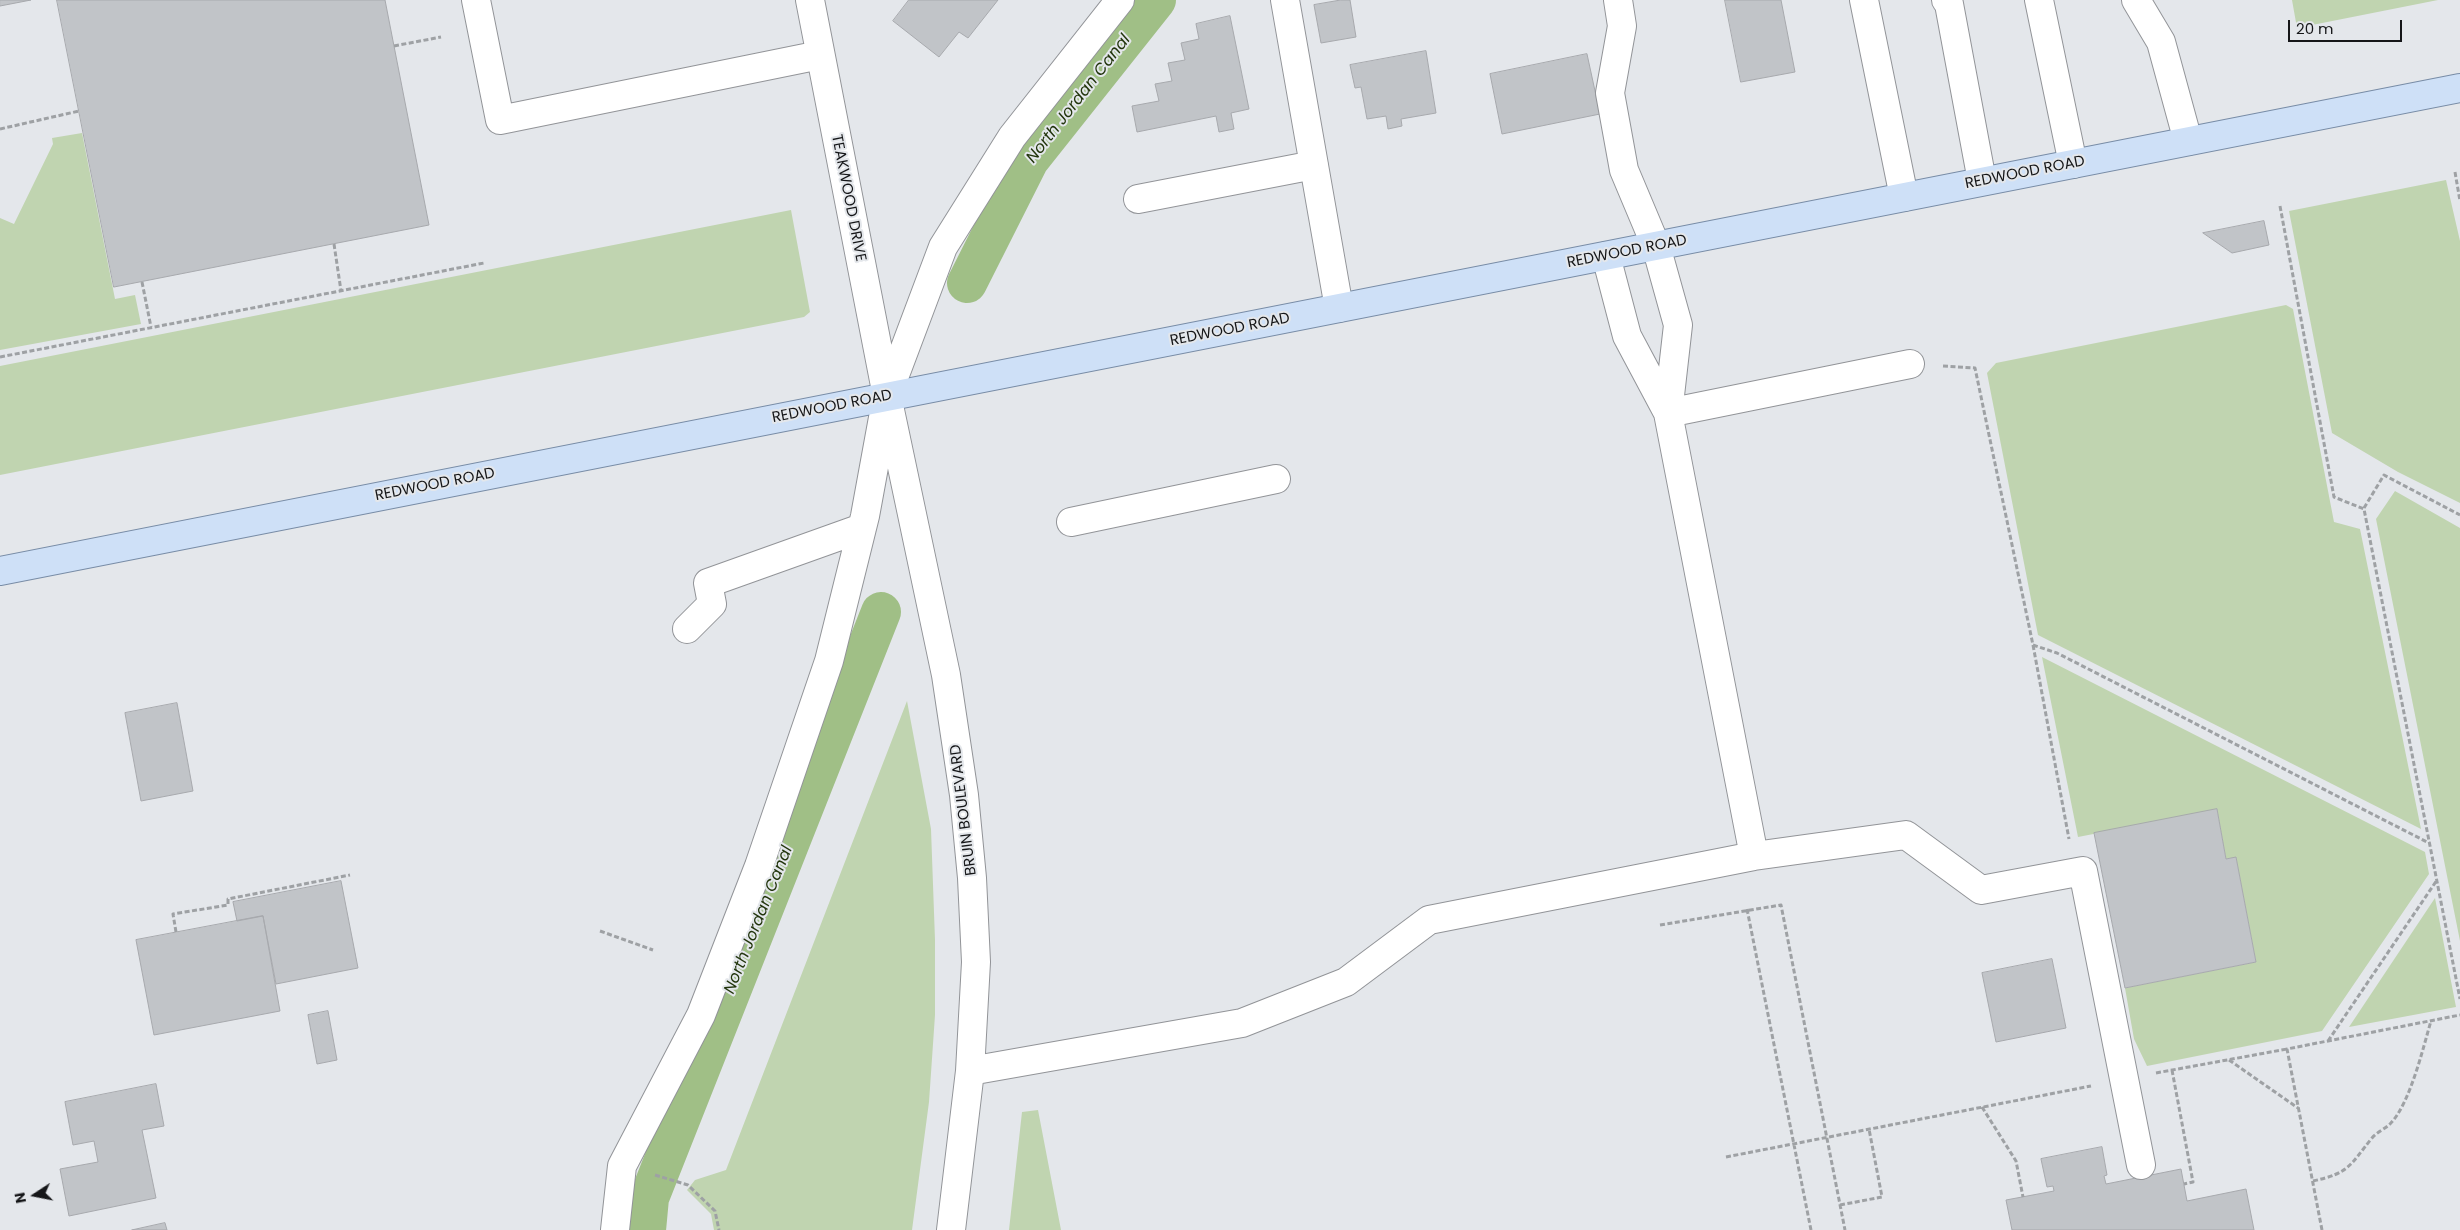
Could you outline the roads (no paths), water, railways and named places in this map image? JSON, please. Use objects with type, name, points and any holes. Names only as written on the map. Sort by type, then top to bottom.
[{"type":"main road","name":"REDWOOD ROAD","points":[[0,571],[2460,88]]},
{"type":"street","points":[[476,0],[500,120],[820,55]]},
{"type":"street","name":"TEAKWOOD DRIVE","points":[[810,0],[887,396]]},
{"type":"street","points":[[615,1230],[622,1166],[701,1015],[759,866],[829,661],[862,528],[887,396],[943,247],[1012,137],[1120,0]]},
{"type":"street","points":[[1285,0],[1340,308]]},
{"type":"street","points":[[1618,0],[1622,26],[1610,93],[1624,170],[1656,246],[1678,325],[1668,413]]},
{"type":"street","points":[[1864,0],[1904,197]]},
{"type":"street","points":[[2039,0],[2073,164]]},
{"type":"street","points":[[2136,0],[2160,42],[2188,141]]},
{"type":"street","points":[[1954,1],[1982,182]]},
{"type":"street","points":[[1138,199],[1314,166]]},
{"type":"street","points":[[1606,256],[1627,336],[1668,413],[1754,856]]},
{"type":"street","points":[[1668,413],[1910,364]]},
{"type":"street","name":"BRUIN BOULEVARD","points":[[887,396],[946,675],[964,795],[972,878],[976,962],[970,1071],[950,1230]]},
{"type":"street","points":[[1071,522],[1276,479]]},
{"type":"street","points":[[687,629],[712,604],[708,584],[862,528]]},
{"type":"street","points":[[970,1071],[1242,1023],[1346,982],[1429,920],[1754,856],[1906,835],[1981,890],[2083,871],[2141,1165]]},
{"type":"waterway","name":"North Jordan Canal","points":[[967,283],[1029,160],[1156,0]]},
{"type":"waterway","name":"North Jordan Canal","points":[[646,1230],[649,1198],[881,612]]}]
